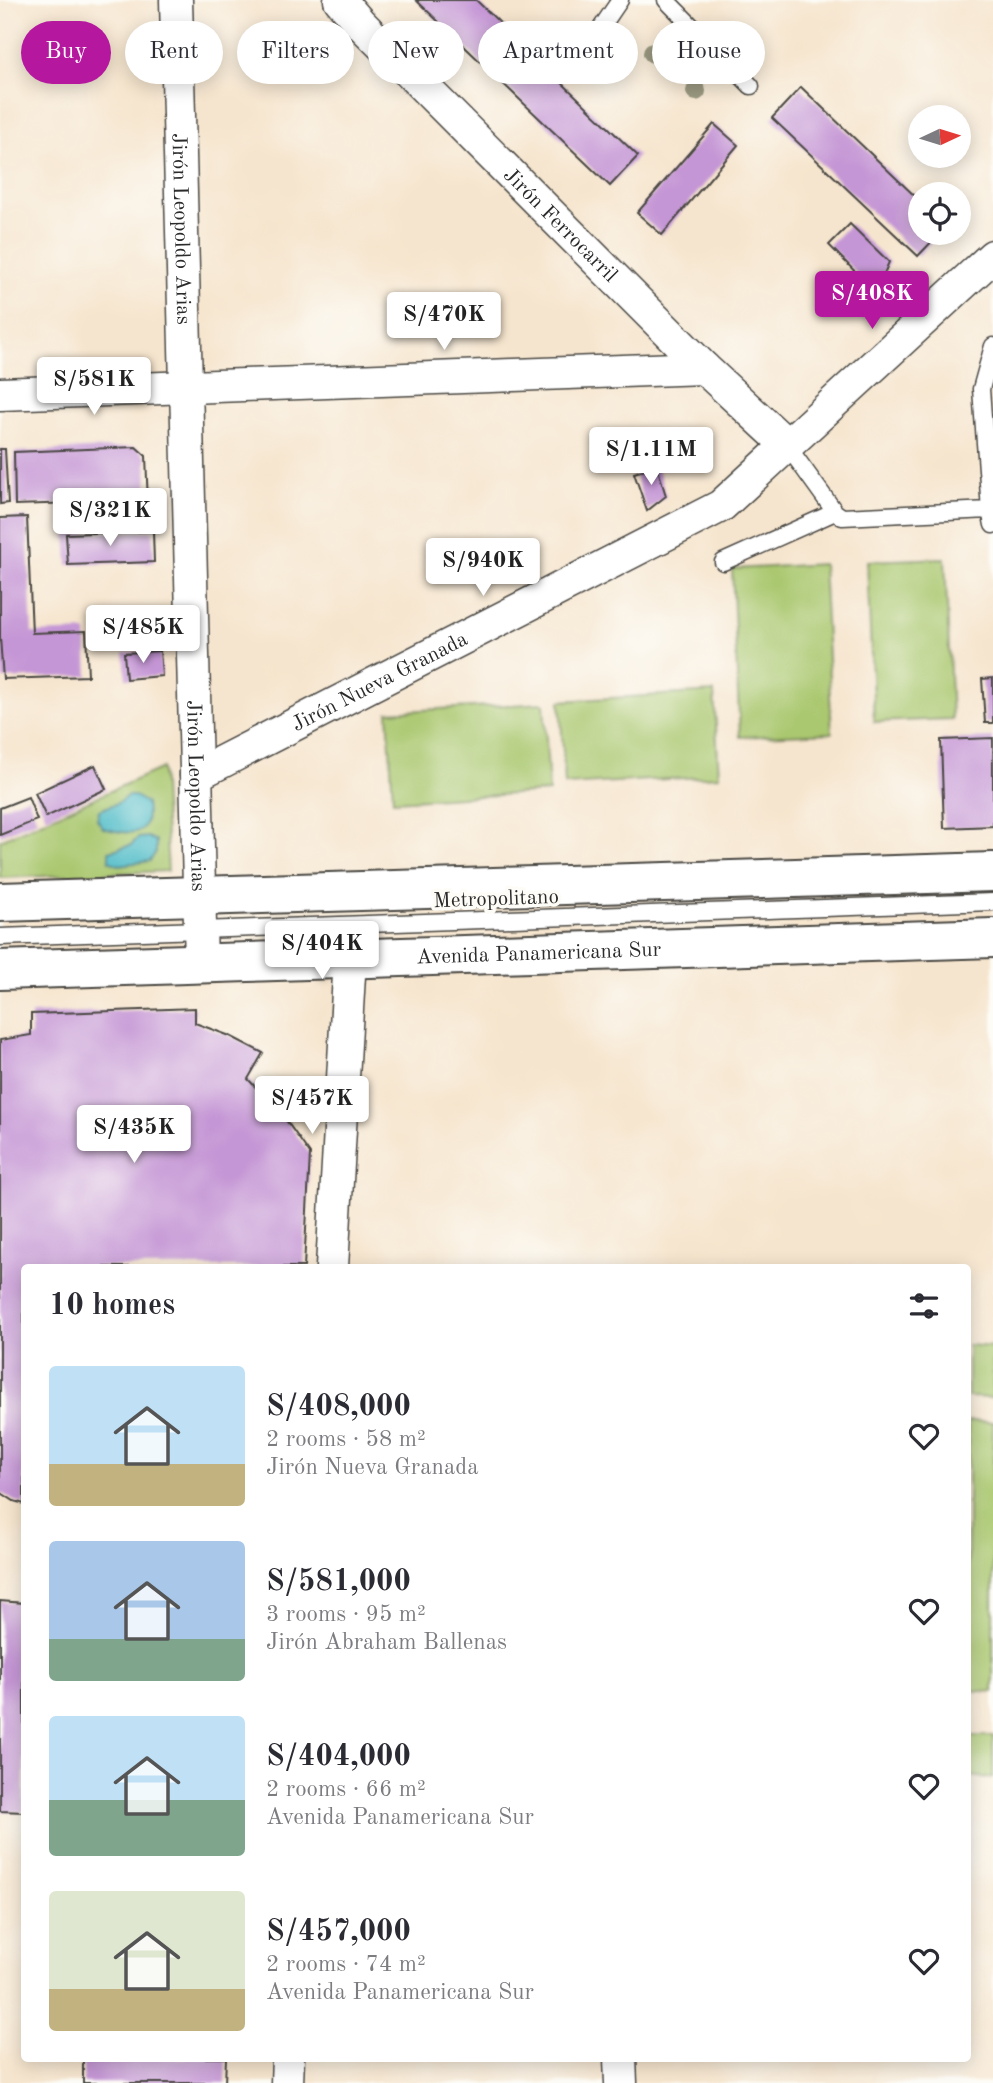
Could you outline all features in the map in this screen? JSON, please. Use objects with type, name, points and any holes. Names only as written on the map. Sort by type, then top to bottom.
[{"type":"main road","name":"Avenida Panamericana Sur","points":[[0,970],[200,930],[993,872]]},
{"type":"main road","name":"Avenida Panamericana Sur","points":[[0,902],[200,930],[341,968],[993,938]]},
{"type":"street","name":"Jirón Leopoldo Arias","points":[[176,0],[200,930]]},
{"type":"street","name":"Jirón Ferrocarril","points":[[340,0],[704,368],[786,444]]},
{"type":"street","name":"Jirón Nueva Granada","points":[[196,775],[721,506],[993,256]]},
{"type":"street","points":[[0,394],[704,368]]},
{"type":"street","points":[[332,1264],[341,968]]},
{"type":"street","points":[[287,2083],[288,2062]]},
{"type":"street","points":[[620,2062],[621,2083]]},
{"type":"lane","points":[[606,21],[620,0]]},
{"type":"lane","points":[[666,0],[751,86]]},
{"type":"lane","points":[[786,444],[835,512],[842,517],[992,517],[981,389],[993,346]]},
{"type":"lane","points":[[723,562],[835,512]]},
{"type":"lane","name":"Metropolitano","points":[[0,937],[993,902]]},
{"type":"green space","points":[[945,558],[952,719],[874,722],[867,561]]},
{"type":"green space","points":[[823,564],[832,733],[740,737],[732,569]]},
{"type":"green space","points":[[714,692],[719,776],[565,785],[560,701]]},
{"type":"green space","points":[[544,703],[549,792],[393,801],[388,712]]},
{"type":"green space","points":[[162,768],[168,871],[0,878],[0,840]]},
{"type":"green space","points":[[971,1345],[993,1347],[993,1398],[971,1397]]},
{"type":"green space","points":[[971,1421],[993,1422],[993,1692],[971,1690]]},
{"type":"green space","points":[[971,1736],[993,1736],[993,1778],[971,1776]]},
{"type":"water","points":[[127,796],[135,796],[146,803],[147,815],[142,829],[130,833],[103,828],[97,819],[99,810],[118,803]]},
{"type":"water","points":[[148,837],[156,841],[156,852],[150,861],[119,865],[109,861],[109,851],[131,845],[138,838]]},
{"type":"building","points":[[416,0],[476,0],[498,21],[478,21],[478,59],[464,46],[464,21],[438,21]]},
{"type":"building","points":[[504,84],[563,84],[638,156],[610,186]]},
{"type":"building","points":[[801,87],[908,190],[908,245],[929,245],[918,256],[772,118]]},
{"type":"building","points":[[714,124],[738,145],[662,235],[637,213]]},
{"type":"building","points":[[850,224],[889,262],[876,293],[829,245]]},
{"type":"building","points":[[136,447],[146,456],[149,527],[108,529],[106,502],[15,505],[14,452]]},
{"type":"building","points":[[0,449],[5,449],[8,503],[0,504]]},
{"type":"building","points":[[657,466],[666,496],[647,511],[634,473]]},
{"type":"building","points":[[27,517],[32,633],[86,631],[88,676],[3,679],[0,637],[0,518]]},
{"type":"building","points":[[153,531],[154,562],[68,565],[66,534]]},
{"type":"building","points":[[160,651],[162,676],[126,679],[124,653]]},
{"type":"building","points":[[993,678],[993,723],[985,723],[982,679]]},
{"type":"building","points":[[993,738],[993,826],[944,828],[941,740]]},
{"type":"building","points":[[95,765],[106,789],[46,817],[35,793]]},
{"type":"building","points":[[28,797],[37,820],[0,835],[0,808]]},
{"type":"building","points":[[195,1008],[195,1023],[230,1036],[263,1053],[248,1079],[285,1119],[310,1154],[304,1264],[21,1264],[21,1503],[0,1492],[0,1040],[31,1035],[31,1014]]},
{"type":"building","points":[[0,1601],[21,1603],[21,1812],[0,1811]]},
{"type":"building","points":[[83,2062],[226,2062],[225,2083],[83,2083]]}]
